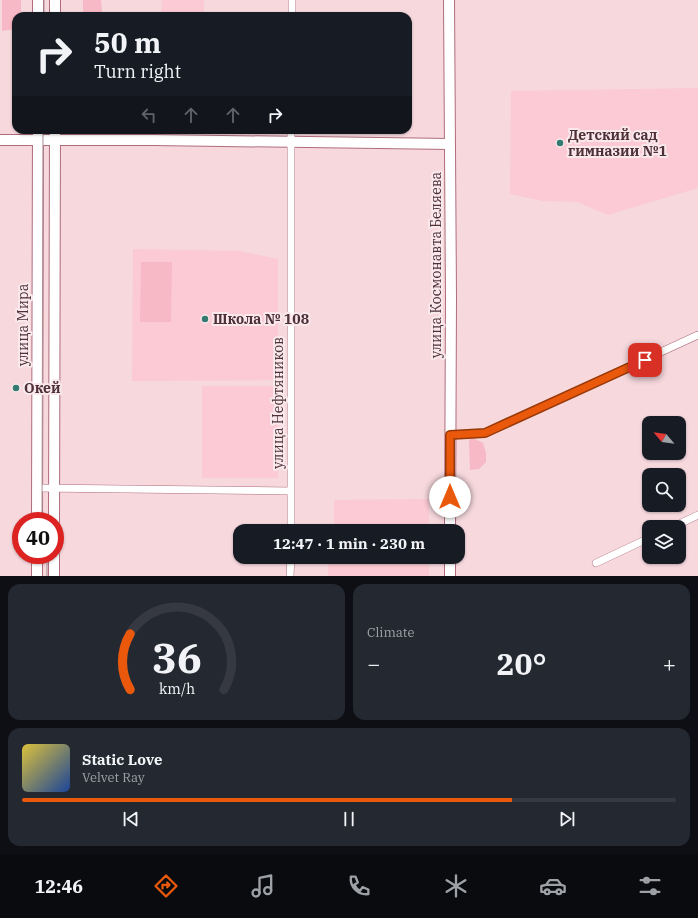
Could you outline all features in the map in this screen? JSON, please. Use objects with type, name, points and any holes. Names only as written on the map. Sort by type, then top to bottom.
[{"type":"street","points":[[38,0],[38,12]]},
{"type":"street","points":[[55,0],[55,12]]},
{"type":"street","points":[[292,0],[292,12]]},
{"type":"street","name":"улица Космонавта Беляева","points":[[450,0],[450,524]]},
{"type":"street","name":"улица Нефтяников","points":[[290,134],[291,524]]},
{"type":"street","points":[[0,140],[38,135],[55,135],[290,142],[450,144]]},
{"type":"street","name":"улица Мира","points":[[37,512],[38,135]]},
{"type":"street","points":[[54,512],[55,135]]},
{"type":"street","points":[[450,435],[485,433],[698,336]]},
{"type":"street","points":[[37,488],[291,491]]},
{"type":"street","points":[[686,521],[698,515]]},
{"type":"street","points":[[596,563],[642,541]]},
{"type":"street","points":[[37,564],[37,576]]},
{"type":"street","points":[[54,564],[54,576]]},
{"type":"street","points":[[290,576],[291,564]]},
{"type":"street","points":[[450,564],[450,576]]},
{"type":"shaded area","points":[[2,0],[21,0],[21,12],[12,12],[12,30],[2,31]]},
{"type":"shaded area","points":[[83,0],[101,0],[102,12],[83,12]]},
{"type":"shaded area","points":[[162,0],[204,0],[204,12],[161,12]]},
{"type":"shaded area","points":[[698,88],[698,188],[608,215],[577,202],[543,201],[510,194],[511,91]]},
{"type":"shaded area","name":"Школа № 108","points":[[133,249],[240,251],[278,259],[278,380],[132,381]]},
{"type":"shaded area","points":[[141,262],[172,262],[171,322],[140,322]]},
{"type":"shaded area","points":[[202,386],[278,386],[278,478],[202,478]]},
{"type":"shaded area","points":[[473,438],[483,443],[486,453],[486,462],[479,469],[470,470],[469,439]]},
{"type":"shaded area","points":[[429,499],[429,524],[334,524],[334,500]]},
{"type":"shaded area","points":[[328,564],[429,564],[429,576],[328,576]]},
{"type":"tram line","points":[[44,0],[44,12]]},
{"type":"tram line","points":[[42,512],[43,134]]},
{"type":"tram line","points":[[47,564],[47,576]]},
{"type":"place","name":"Детский сад гимназии №1","points":[[560,143]]},
{"type":"place","name":"Школа № 108","points":[[205,319]]},
{"type":"place","name":"Окей","points":[[16,388]]},
{"type":"route","points":[[450,497],[450,435],[485,433],[645,360]]}]
